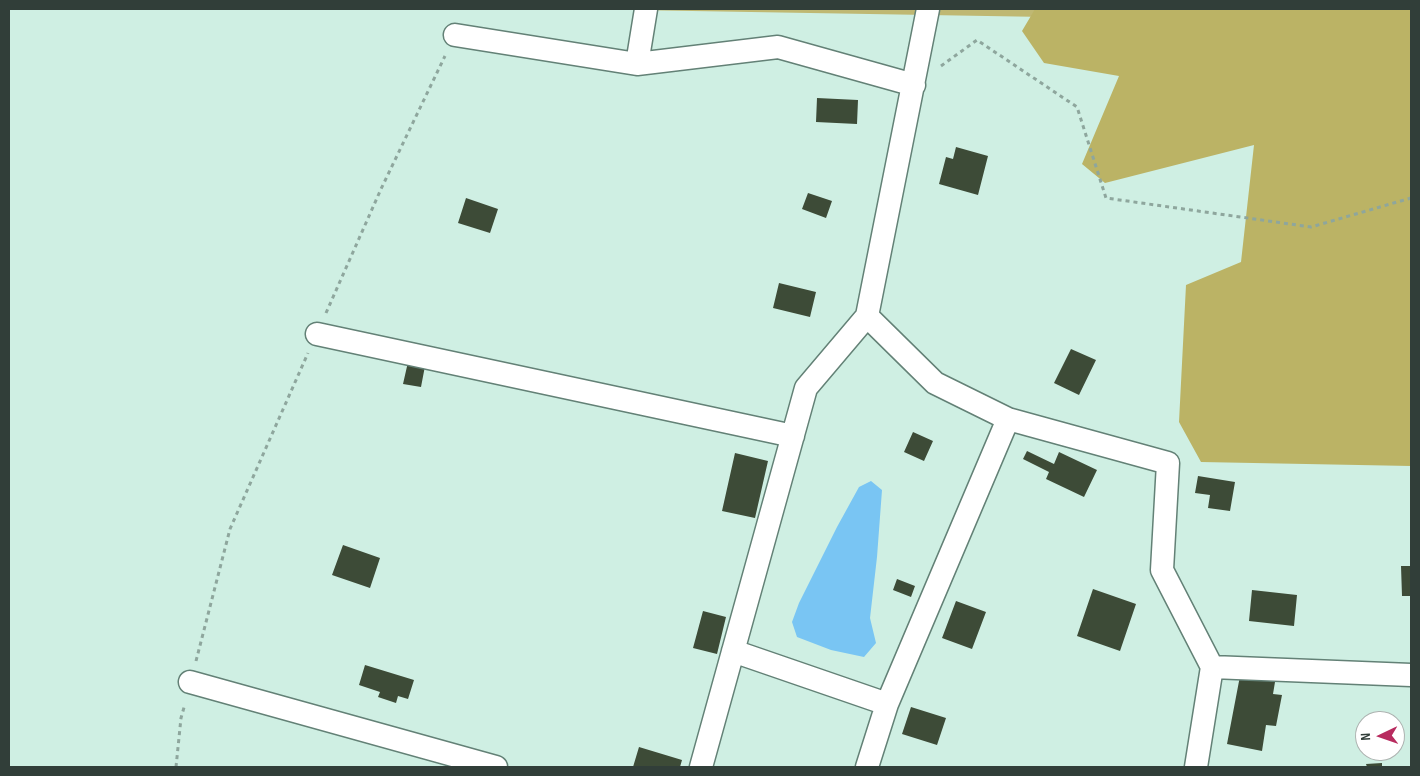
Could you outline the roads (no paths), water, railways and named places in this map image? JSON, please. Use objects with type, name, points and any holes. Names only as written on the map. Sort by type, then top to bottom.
[{"type":"street","points":[[637,64],[646,9]]},
{"type":"street","points":[[701,767],[806,388],[867,316],[928,9]]},
{"type":"street","points":[[455,35],[637,64],[778,47],[914,85]]},
{"type":"street","points":[[867,316],[935,383],[1008,418],[1168,463],[1162,570],[1212,667],[1196,767]]},
{"type":"street","points":[[317,334],[793,436]]},
{"type":"street","points":[[867,767],[887,704],[1008,418]]},
{"type":"street","points":[[733,651],[887,704]]},
{"type":"street","points":[[1212,667],[1411,675]]},
{"type":"street","points":[[190,682],[496,767]]},
{"type":"water","points":[[871,481],[882,490],[870,618],[876,643],[864,657],[831,650],[797,637],[792,622],[799,603],[859,487]]}]
